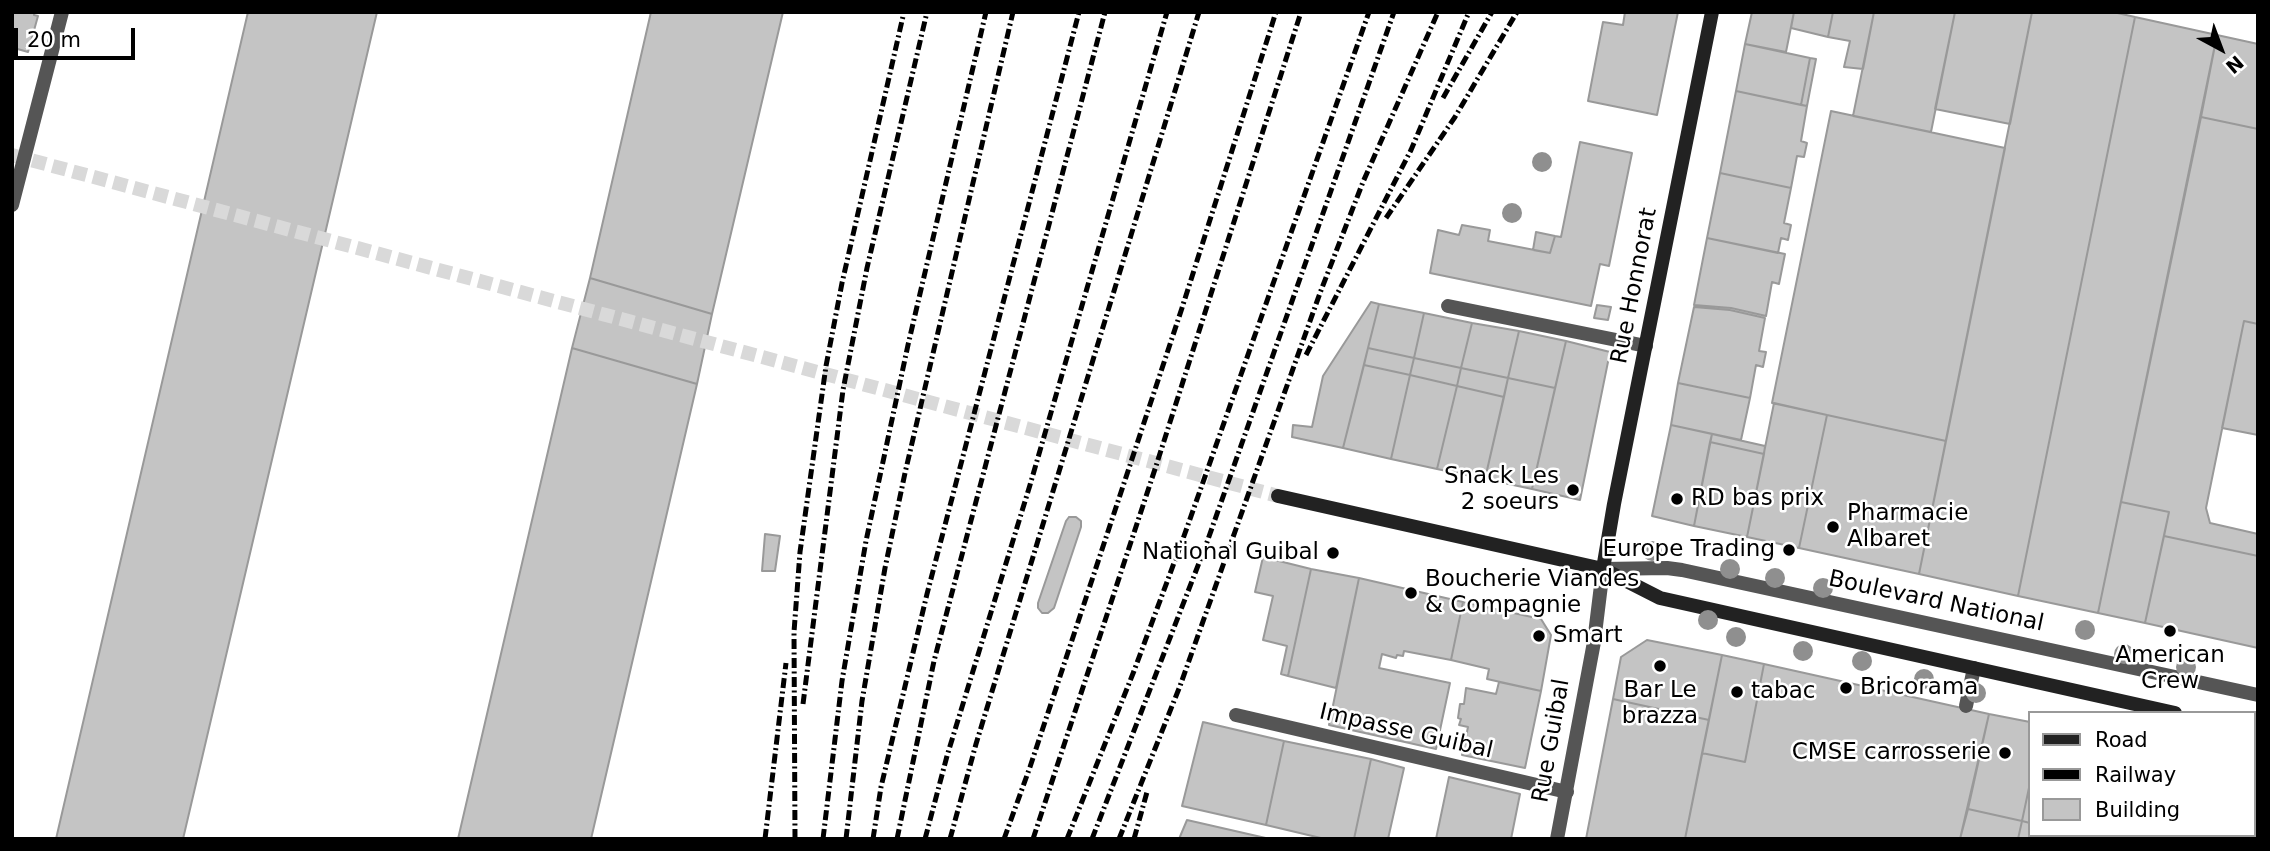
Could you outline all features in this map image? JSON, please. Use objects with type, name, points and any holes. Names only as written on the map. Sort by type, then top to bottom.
[{"type":"street","points":[[12,205],[62,12]]},
{"type":"street","name":"Rue Honnorat","points":[[1603,569],[1712,12]]},
{"type":"street","points":[[1448,306],[1646,346]]},
{"type":"street","name":"Boulevard National","points":[[1278,496],[1603,569],[1682,570],[2258,695]]},
{"type":"street","name":"Boulevard National","points":[[1603,569],[1660,598],[2166,711]]},
{"type":"street","name":"Rue Guibal","points":[[1557,839],[1594,642],[1603,569]]},
{"type":"street","points":[[1966,706],[1974,668]]},
{"type":"street","name":"Impasse Guibal","points":[[1236,715],[1567,792]]},
{"type":"building","points":[[12,12],[34,12],[34,15],[38,16],[28,52],[14,48],[16,40],[12,39]]},
{"type":"building","points":[[248,12],[377,12],[183,839],[56,839]]},
{"type":"building","points":[[651,12],[783,12],[712,314],[590,278]]},
{"type":"building","points":[[1625,12],[1678,12],[1657,115],[1588,101],[1603,22],[1623,25]]},
{"type":"building","points":[[1752,12],[1794,12],[1786,52],[1745,44]]},
{"type":"building","points":[[1794,12],[1833,12],[1828,37],[1791,28]]},
{"type":"building","points":[[1833,12],[1874,12],[1863,69],[1844,67],[1850,41],[1828,37]]},
{"type":"building","points":[[1874,12],[1955,12],[1931,132],[1853,116]]},
{"type":"building","points":[[1955,12],[2032,12],[2010,124],[1935,109]]},
{"type":"building","points":[[2032,12],[2113,12],[2135,17],[2018,596],[1919,574]]},
{"type":"building","points":[[2135,17],[2217,35],[2098,613],[2018,596]]},
{"type":"building","points":[[2217,35],[2258,44],[2258,129],[2201,117]]},
{"type":"building","points":[[1745,44],[1810,58],[1801,105],[1736,91]]},
{"type":"building","points":[[1810,58],[1816,59],[1807,106],[1801,105]]},
{"type":"building","points":[[1736,91],[1807,106],[1801,141],[1807,143],[1804,157],[1797,156],[1791,188],[1720,173]]},
{"type":"building","points":[[1831,111],[2005,148],[1946,441],[1772,403]]},
{"type":"building","points":[[2201,117],[2258,129],[2258,324],[2244,321],[2206,508],[2210,523],[2258,534],[2258,556],[2164,536],[2169,512],[2121,502]]},
{"type":"building","points":[[1580,142],[1632,153],[1609,266],[1600,264],[1591,306],[1430,273],[1438,230],[1459,235],[1462,225],[1490,230],[1488,241],[1550,253],[1555,236],[1561,237]]},
{"type":"building","points":[[1720,173],[1791,188],[1784,223],[1791,225],[1788,240],[1781,238],[1778,253],[1707,238]]},
{"type":"building","points":[[1536,232],[1555,236],[1550,253],[1533,250]]},
{"type":"building","points":[[1707,238],[1785,254],[1779,284],[1772,282],[1766,316],[1731,308],[1694,305]]},
{"type":"building","points":[[590,278],[712,314],[697,384],[572,348]]},
{"type":"building","points":[[1371,302],[1379,304],[1343,448],[1292,437],[1293,425],[1312,427],[1323,376]]},
{"type":"building","points":[[1379,304],[1424,313],[1414,358],[1368,348]]},
{"type":"building","points":[[1597,305],[1611,307],[1608,320],[1594,318]]},
{"type":"building","points":[[1694,307],[1730,310],[1765,318],[1759,351],[1766,352],[1763,367],[1756,365],[1750,398],[1678,383]]},
{"type":"building","points":[[1424,313],[1472,323],[1461,368],[1414,358]]},
{"type":"building","points":[[2244,321],[2258,324],[2258,435],[2222,428]]},
{"type":"building","points":[[1472,323],[1519,331],[1508,378],[1461,368]]},
{"type":"building","points":[[1519,331],[1566,341],[1555,388],[1508,378]]},
{"type":"building","points":[[1566,341],[1610,352],[1580,500],[1532,489]]},
{"type":"building","points":[[572,348],[697,384],[591,839],[458,839]]},
{"type":"building","points":[[1368,348],[1414,358],[1410,375],[1364,365]]},
{"type":"building","points":[[1414,358],[1461,368],[1457,386],[1410,375]]},
{"type":"building","points":[[1364,365],[1410,375],[1391,459],[1343,448]]},
{"type":"building","points":[[1461,368],[1508,378],[1504,397],[1457,386]]},
{"type":"building","points":[[1410,375],[1457,386],[1437,469],[1391,459]]},
{"type":"building","points":[[1508,378],[1555,388],[1532,489],[1485,479]]},
{"type":"building","points":[[1678,383],[1750,398],[1741,440],[1671,425]]},
{"type":"building","points":[[1457,386],[1504,397],[1485,479],[1437,469]]},
{"type":"building","points":[[1774,403],[1827,415],[1799,548],[1747,537]]},
{"type":"building","points":[[1827,415],[1946,441],[1919,574],[1799,548]]},
{"type":"building","points":[[1671,425],[1712,434],[1694,526],[1652,516]]},
{"type":"building","points":[[1712,434],[1765,446],[1764,454],[1710,442]]},
{"type":"building","points":[[1710,442],[1764,454],[1747,537],[1694,526]]},
{"type":"building","points":[[2121,502],[2169,512],[2145,623],[2098,613]]},
{"type":"building","points":[[1069,517],[1076,517],[1081,521],[1081,527],[1054,608],[1048,613],[1042,613],[1038,603]]},
{"type":"building","points":[[765,534],[780,536],[775,571],[762,571]]},
{"type":"building","points":[[2164,536],[2258,556],[2258,648],[2145,623]]},
{"type":"building","points":[[1263,557],[1311,569],[1288,676],[1281,674],[1287,646],[1263,640],[1273,596],[1255,592]]},
{"type":"building","points":[[1311,569],[1359,578],[1336,688],[1288,676]]},
{"type":"building","points":[[1359,578],[1463,602],[1451,660],[1404,651],[1403,656],[1397,655],[1396,658],[1382,654],[1379,668],[1450,683],[1436,749],[1329,725]]},
{"type":"building","points":[[1463,602],[1541,619],[1551,635],[1541,691],[1487,679],[1489,669],[1451,660]]},
{"type":"building","points":[[1647,640],[1722,655],[1709,720],[1613,699],[1621,657]]},
{"type":"building","name":"tabac","points":[[1722,655],[1764,664],[1745,762],[1702,753]]},
{"type":"building","points":[[1764,664],[1989,714],[1960,839],[1685,839],[1702,753],[1745,762]]},
{"type":"building","points":[[1499,682],[1541,691],[1525,768],[1462,755],[1468,727],[1459,725],[1461,719],[1458,718],[1460,704],[1464,704],[1466,688],[1496,694]]},
{"type":"building","points":[[1613,699],[1709,720],[1685,839],[1586,839]]},
{"type":"building","name":"CMSE carrosserie","points":[[1989,714],[2028,722],[2028,792],[2022,821],[1968,809]]},
{"type":"building","points":[[1203,722],[1284,741],[1266,825],[1182,806]]},
{"type":"building","points":[[1284,741],[1371,759],[1354,839],[1325,839],[1266,825]]},
{"type":"building","points":[[1371,759],[1404,768],[1388,839],[1354,839]]},
{"type":"building","points":[[1449,777],[1520,794],[1511,839],[1436,839]]},
{"type":"building","points":[[2028,792],[2028,822],[2022,821]]},
{"type":"building","points":[[1968,809],[2022,821],[2018,839],[1960,839]]},
{"type":"building","points":[[1187,820],[1270,839],[1179,839]]},
{"type":"building","points":[[2022,821],[2028,822],[2028,837],[2099,839],[2018,839]]},
{"type":"building","points":[[2100,837],[2154,837],[2154,839]]},
{"type":"building","points":[[2180,837],[2232,837],[2232,839]]},
{"type":"tunnel","points":[[12,155],[1278,496]]},
{"type":"railway","points":[[795,839],[794,632],[800,552],[826,366],[842,283],[904,12]]},
{"type":"railway","points":[[803,704],[843,390],[867,268],[927,12]]},
{"type":"railway","points":[[823,839],[842,681],[866,541],[908,345],[986,12]]},
{"type":"railway","points":[[846,839],[862,701],[885,568],[1013,12]]},
{"type":"railway","points":[[873,839],[881,787],[927,594],[1079,12]]},
{"type":"railway","points":[[897,839],[934,661],[1105,12]]},
{"type":"railway","points":[[925,839],[947,756],[1030,485],[1167,12]]},
{"type":"railway","points":[[950,839],[976,744],[1199,12]]},
{"type":"railway","points":[[1004,839],[1182,308],[1276,12]]},
{"type":"railway","points":[[1033,839],[1301,12]]},
{"type":"railway","points":[[1067,839],[1184,536],[1369,12]]},
{"type":"railway","points":[[1092,839],[1206,545],[1394,12]]},
{"type":"railway","points":[[1119,839],[1180,686],[1320,293],[1363,182],[1438,12]]},
{"type":"railway","points":[[1306,355],[1411,150],[1469,12]]},
{"type":"railway","points":[[1443,98],[1492,12]]},
{"type":"railway","points":[[1386,218],[1455,117],[1517,12]]},
{"type":"railway","points":[[765,839],[786,663]]},
{"type":"railway","points":[[1134,839],[1147,792]]},
{"type":"place","name":"Snack Les 2 soeurs","points":[[1573,490]]},
{"type":"place","name":"RD bas prix","points":[[1677,499]]},
{"type":"place","name":"Pharmacie Albaret","points":[[1833,527]]},
{"type":"place","name":"Europe Trading","points":[[1789,550]]},
{"type":"place","name":"National Guibal","points":[[1333,553]]},
{"type":"place","name":"Boucherie Viandes & Compagnie","points":[[1411,593]]},
{"type":"place","name":"American Crew","points":[[2170,631]]},
{"type":"place","name":"Smart","points":[[1539,636]]},
{"type":"place","name":"Bar Le brazza","points":[[1660,666]]},
{"type":"place","name":"Bricorama","points":[[1846,688]]},
{"type":"place","name":"tabac","points":[[1737,692]]},
{"type":"place","name":"CMSE carrosserie","points":[[2005,753]]}]
